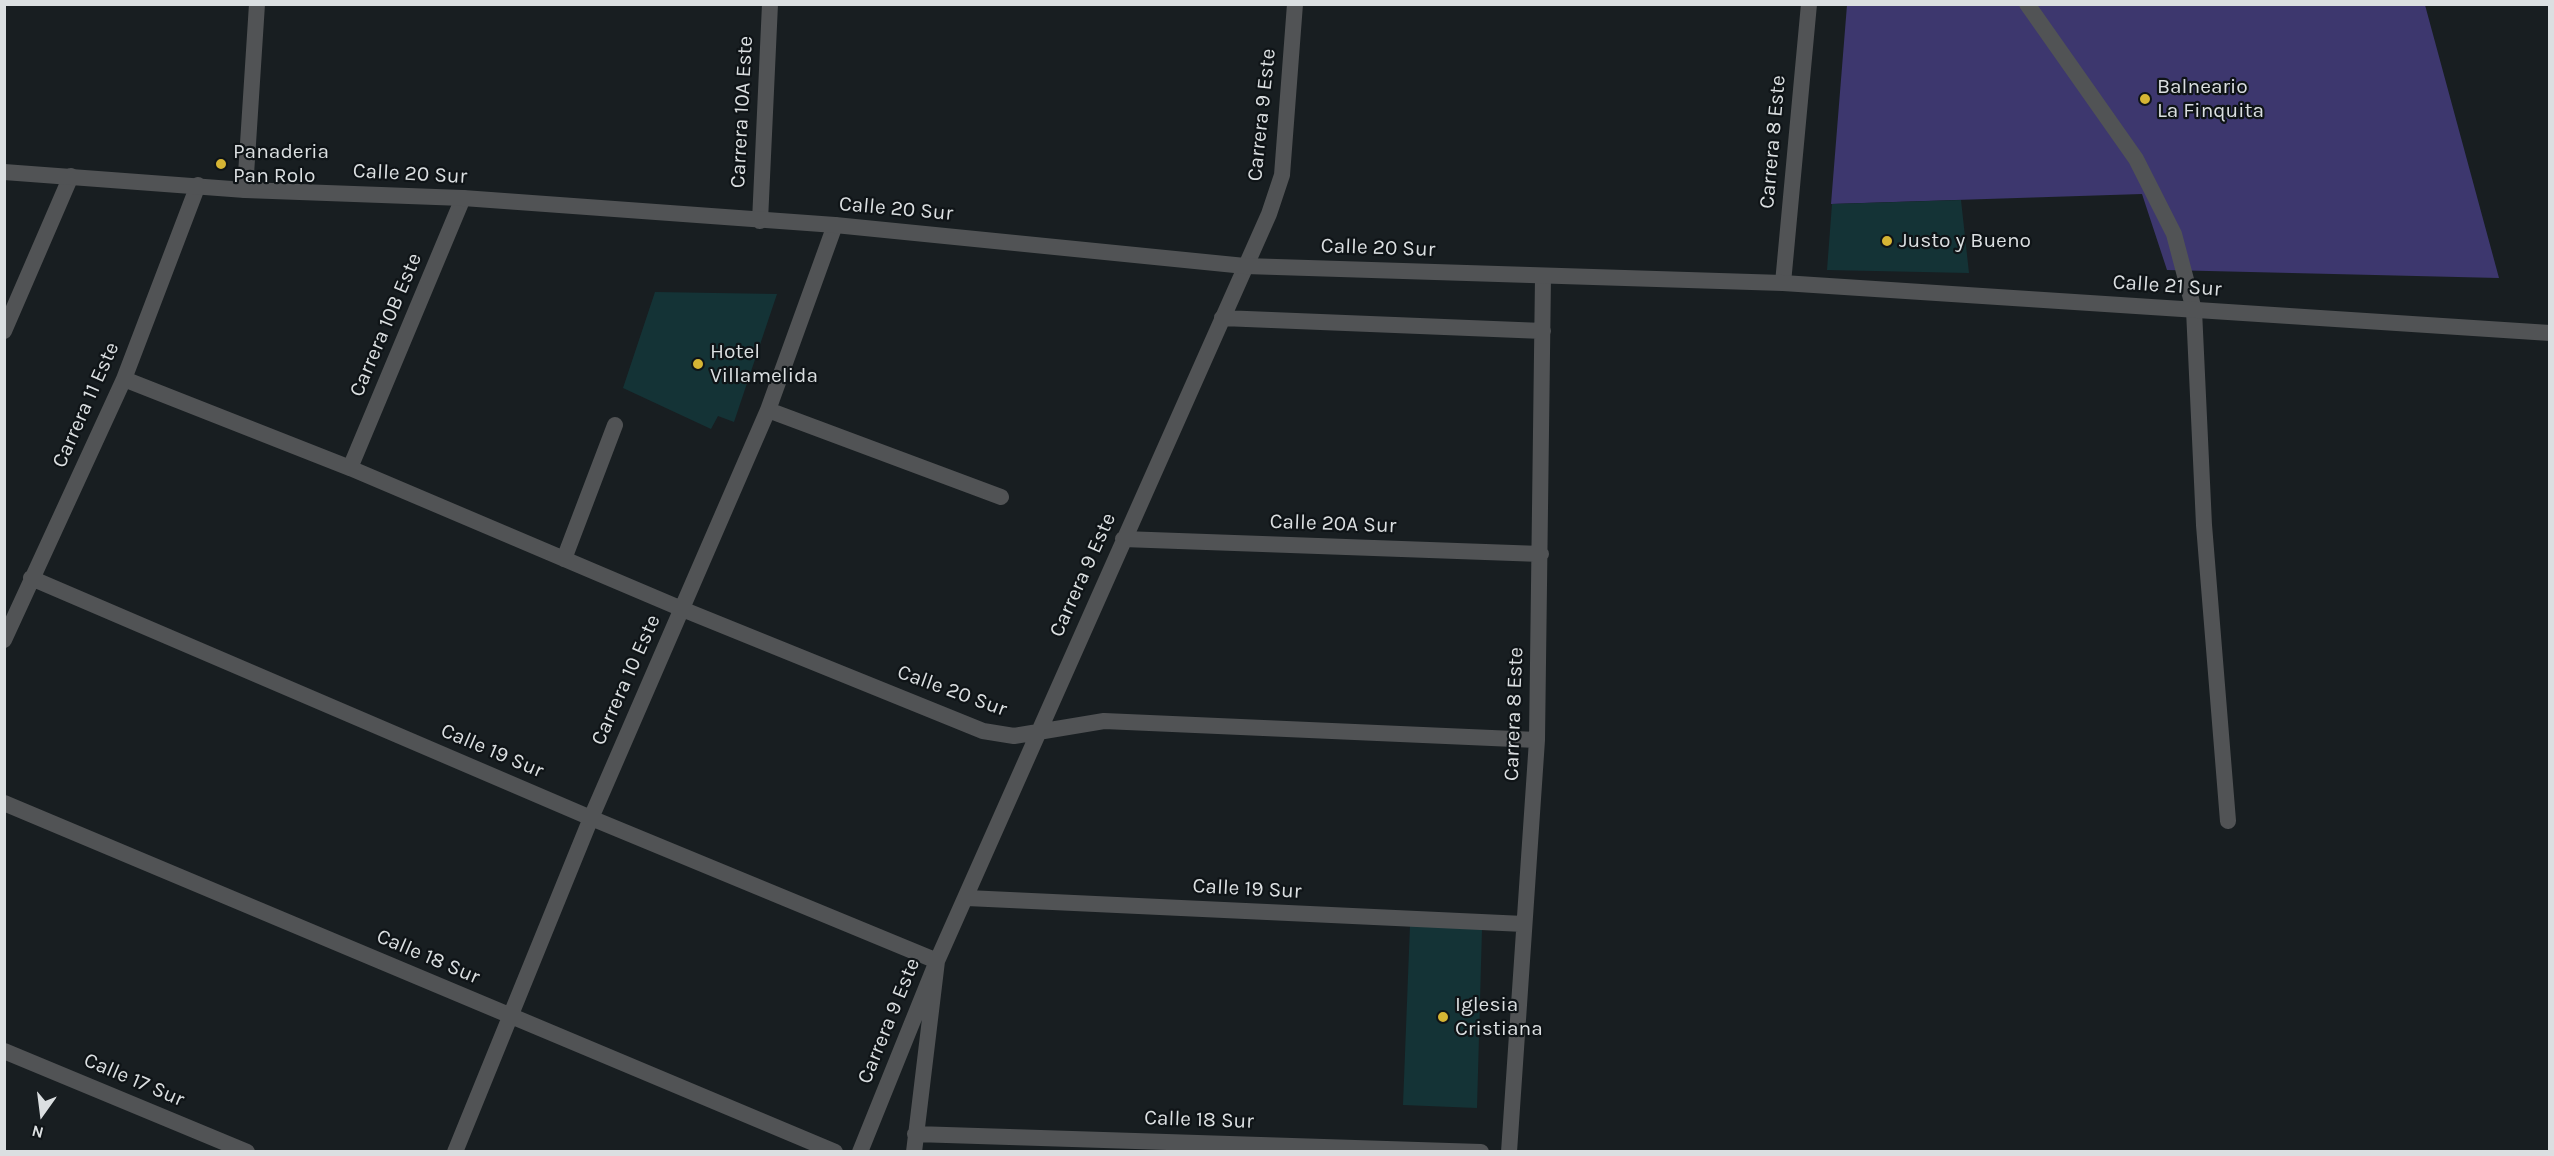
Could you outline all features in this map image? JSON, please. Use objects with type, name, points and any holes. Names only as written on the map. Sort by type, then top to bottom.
[{"type":"street","points":[[245,190],[257,4]]},
{"type":"street","name":"Carrera 10A Este","points":[[760,221],[770,4]]},
{"type":"street","name":"Carrera 9 Este","points":[[860,1152],[937,961],[1269,214],[1282,175],[1295,4]]},
{"type":"street","name":"Carrera 8 Este","points":[[1783,283],[1809,4]]},
{"type":"street","points":[[2027,4],[2136,159],[2174,234],[2194,310],[2204,525],[2228,821]]},
{"type":"street","name":"Calle 20 Sur","points":[[4,171],[245,190],[463,198],[835,225],[1245,266],[1783,283]]},
{"type":"street","points":[[4,331],[71,176]]},
{"type":"street","name":"Carrera 11 Este","points":[[4,640],[124,379],[198,185]]},
{"type":"street","name":"Carrera 10B Este","points":[[350,468],[463,198]]},
{"type":"street","name":"Carrera 10 Este","points":[[455,1152],[591,818],[768,410],[835,225]]},
{"type":"street","name":"Carrera 8 Este","points":[[1509,1152],[1537,740],[1543,277]]},
{"type":"street","name":"Calle 21 Sur","points":[[1783,283],[2550,333]]},
{"type":"street","points":[[1222,318],[1543,331]]},
{"type":"street","name":"Calle 20 Sur","points":[[124,379],[350,468],[682,609],[983,731],[1014,736],[1104,721],[1537,740]]},
{"type":"street","points":[[768,410],[1001,497]]},
{"type":"street","points":[[564,559],[615,425]]},
{"type":"street","name":"Calle 20A Sur","points":[[1123,539],[1541,554]]},
{"type":"street","name":"Calle 19 Sur","points":[[31,578],[591,818],[937,961]]},
{"type":"street","name":"Calle 18 Sur","points":[[4,803],[835,1152]]},
{"type":"street","name":"Calle 19 Sur","points":[[966,898],[1524,924]]},
{"type":"street","points":[[914,1152],[937,961]]},
{"type":"street","name":"Calle 17 Sur","points":[[4,1051],[247,1152]]},
{"type":"street","name":"Calle 18 Sur","points":[[915,1134],[1481,1152]]},
{"type":"shaded area","name":"Balneario La Finquita","points":[[1847,5],[2425,5],[2499,278],[2167,270],[2142,194],[1831,204]]},
{"type":"building","points":[[1961,200],[1969,273],[1827,270],[1832,204]]},
{"type":"building","name":"Hotel Villamelida","points":[[655,292],[777,294],[734,422],[718,416],[711,429],[623,388]]},
{"type":"building","name":"Iglesia Cristiana","points":[[1410,925],[1482,929],[1477,1108],[1403,1105]]},
{"type":"place","name":"Balneario La Finquita","points":[[2145,99]]},
{"type":"place","name":"Panaderia Pan Rolo","points":[[221,164]]},
{"type":"place","name":"Justo y Bueno","points":[[1887,241]]},
{"type":"place","name":"Hotel Villamelida","points":[[698,364]]},
{"type":"place","name":"Iglesia Cristiana","points":[[1443,1017]]}]
